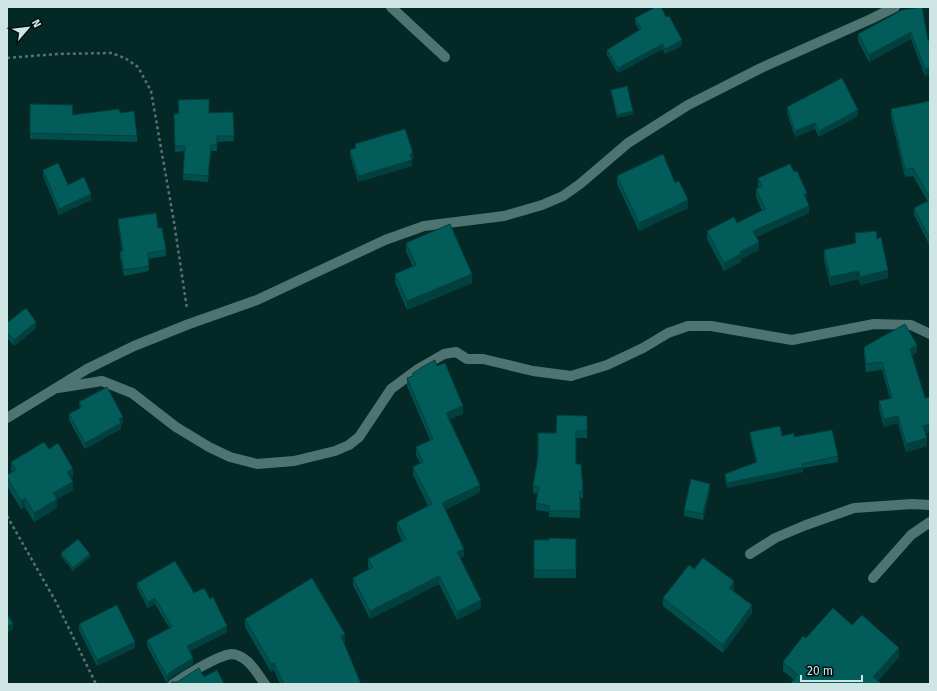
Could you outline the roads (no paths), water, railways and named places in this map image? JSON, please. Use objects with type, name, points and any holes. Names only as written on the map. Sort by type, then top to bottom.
[{"type":"street","points":[[391,7],[445,58]]},
{"type":"street","points":[[7,418],[53,388],[87,369],[134,346],[257,300],[385,240],[424,226],[504,216],[542,205],[563,196],[580,184],[628,143],[688,105],[761,68],[895,7]]},
{"type":"street","points":[[53,388],[102,381],[132,393],[176,427],[209,447],[230,457],[257,464],[294,461],[335,451],[349,445],[359,437],[391,389],[444,354],[456,352],[467,358],[483,359],[533,371],[571,376],[607,365],[643,348],[668,333],[688,326],[711,326],[792,340],[874,324],[911,325],[930,334]]},
{"type":"street","points":[[750,554],[775,538],[854,508],[912,504],[930,505]]},
{"type":"street","points":[[873,578],[911,535],[930,522]]},
{"type":"street","points":[[173,684],[185,676],[232,654],[242,657],[250,664],[265,684]]}]
